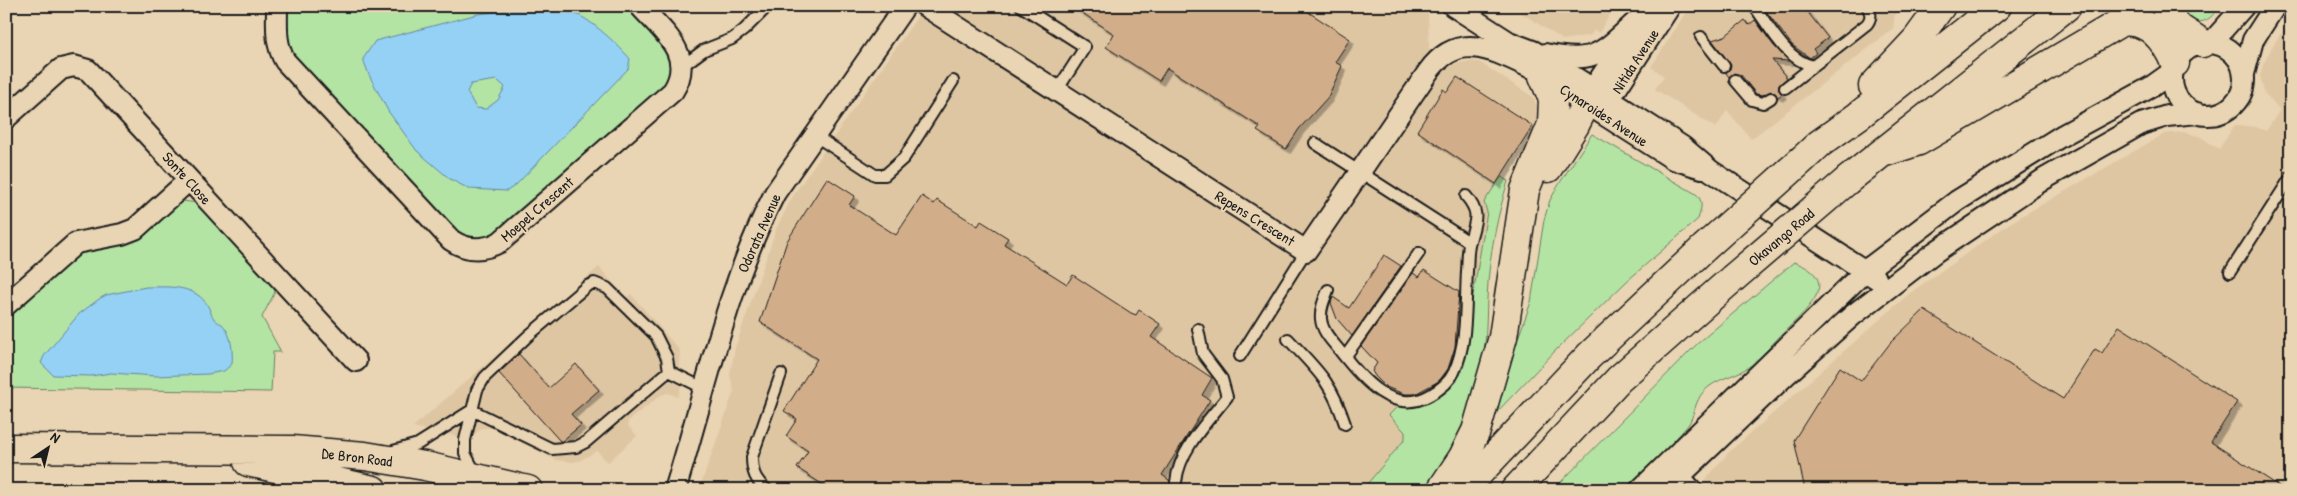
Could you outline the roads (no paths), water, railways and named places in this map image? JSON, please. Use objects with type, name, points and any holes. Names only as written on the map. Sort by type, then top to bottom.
[{"type":"main road","points":[[1463,490],[1589,356],[1811,151],[1908,49],[1941,6]]},
{"type":"main road","points":[[1811,151],[1997,6]]},
{"type":"main road","name":"Okavango Road","points":[[1515,490],[1619,379],[1732,279],[1849,179],[2067,6]]},
{"type":"main road","points":[[2165,6],[2176,26],[2207,43]]},
{"type":"main road","points":[[1882,153],[1920,142],[2121,22],[2131,21],[2148,26],[2169,49],[2173,68]]},
{"type":"main road","points":[[1441,490],[1463,457],[1476,431],[1485,405],[1503,337],[1520,234],[1525,190],[1552,124],[1553,99],[1535,64]]},
{"type":"main road","points":[[1520,234],[1533,196],[1595,100]]},
{"type":"main road","name":"De Bron Road","points":[[184,449],[306,473],[373,490]]},
{"type":"main road","name":"De Bron Road","points":[[9,450],[292,450],[365,456],[478,478],[528,490]]},
{"type":"street","name":"Moepel Crescent","points":[[277,6],[277,38],[281,54],[286,61],[451,240],[466,248],[484,249],[500,242],[667,97],[678,84],[682,67]]},
{"type":"street","points":[[640,6],[677,48],[682,67]]},
{"type":"street","name":"Odorata Avenue","points":[[676,490],[705,389],[750,246],[775,193],[905,6]]},
{"type":"street","name":"Repens Crescent","points":[[925,6],[1306,251],[1436,62],[1451,50],[1462,47],[1488,49],[1535,64]]},
{"type":"street","name":"Nitida Avenue","points":[[1595,100],[1670,6]]},
{"type":"street","points":[[2207,43],[2244,6]]},
{"type":"street","points":[[2173,68],[2172,85],[2177,98],[2186,107],[2205,115],[2220,113],[2233,105],[2243,87],[2244,74],[2253,40],[2276,6]]},
{"type":"street","name":"Cynaroides Avenue","points":[[1462,9],[1509,42],[1535,64],[1595,100],[1673,159],[1710,171],[1889,287]]},
{"type":"street","name":"Nitida Avenue","points":[[1595,100],[1643,13]]},
{"type":"street","name":"Nitida Avenue","points":[[1535,64],[1594,56],[1607,48],[1643,13]]},
{"type":"street","points":[[1640,490],[1865,271],[1957,201],[2063,135],[2151,87],[2173,68],[2186,49],[2207,43],[2223,46],[2233,52],[2240,62],[2244,74]]},
{"type":"street","name":"Sonte Close","points":[[6,118],[55,73],[67,67],[80,67],[94,75],[356,361]]},
{"type":"street","points":[[1665,490],[1787,374],[1853,316],[1889,287],[1996,209],[2082,157],[2142,124],[2156,119],[2197,113]]},
{"type":"street","points":[[6,305],[76,243],[122,234],[135,229],[189,180]]},
{"type":"lane","points":[[1021,6],[1085,47],[1056,92]]},
{"type":"lane","points":[[1754,6],[1792,56],[1801,62],[1813,66]]},
{"type":"lane","points":[[1785,88],[1868,24],[1871,19],[1871,13],[1866,6]]},
{"type":"lane","points":[[682,67],[704,50],[732,39],[764,10]]},
{"type":"lane","points":[[1701,37],[1724,66]]},
{"type":"lane","points":[[1735,80],[1752,100],[1763,103],[1771,98]]},
{"type":"lane","points":[[814,135],[875,175],[885,175],[904,158],[953,81]]},
{"type":"lane","points":[[1315,143],[1469,242]]},
{"type":"lane","points":[[2230,272],[2291,177]]},
{"type":"lane","points":[[1328,290],[1322,302],[1321,321],[1326,333],[1360,376],[1373,388],[1388,398],[1414,401],[1426,398],[1442,388],[1454,374],[1461,350],[1469,242],[1476,218],[1476,210],[1466,196]]},
{"type":"lane","points":[[1240,356],[1306,251]]},
{"type":"lane","points":[[1345,357],[1418,253]]},
{"type":"lane","points":[[478,478],[465,453],[465,440],[477,390],[496,365],[578,292],[594,283],[607,288],[656,336],[664,350],[669,371]]},
{"type":"lane","points":[[1176,482],[1177,474],[1184,458],[1196,438],[1227,397],[1222,379],[1203,354],[1198,329]]},
{"type":"lane","points":[[1288,339],[1329,385],[1337,400],[1344,424]]},
{"type":"lane","points":[[669,371],[705,389]]},
{"type":"lane","points":[[472,410],[552,449],[576,447],[586,442],[669,371]]},
{"type":"lane","points":[[767,490],[758,483],[752,471],[752,456],[781,374]]},
{"type":"lane","points":[[365,456],[407,448],[430,437],[472,410]]},
{"type":"lane","points":[[1683,473],[1698,490]]},
{"type":"water","points":[[510,10],[535,10],[576,14],[589,21],[605,34],[630,59],[628,69],[516,185],[507,191],[469,189],[450,179],[417,151],[388,111],[369,75],[363,59],[375,41],[478,14]],"holes":[[[497,80],[505,87],[498,100],[486,109],[476,108],[467,92],[471,84]]]},
{"type":"water","points":[[146,287],[178,288],[194,292],[200,297],[214,318],[222,324],[228,333],[232,349],[232,364],[224,371],[208,374],[155,376],[111,373],[91,376],[53,375],[41,363],[44,356],[79,314],[99,299],[106,295]]}]
